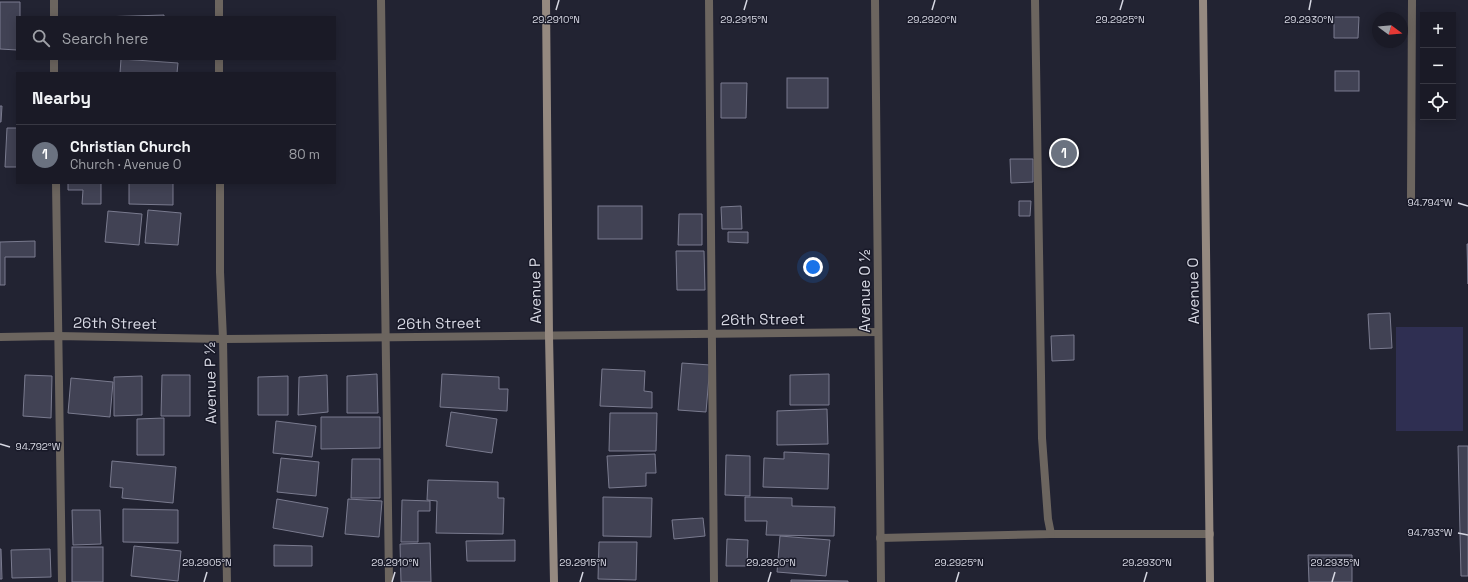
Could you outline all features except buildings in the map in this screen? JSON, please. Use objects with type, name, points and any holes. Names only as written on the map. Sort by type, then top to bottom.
[{"type":"main road","name":"Avenue P","points":[[546,0],[549,336],[554,582]]},
{"type":"main road","name":"Avenue O","points":[[1203,0],[1210,582]]},
{"type":"street","points":[[54,0],[54,16]]},
{"type":"street","points":[[219,0],[219,16]]},
{"type":"street","points":[[381,0],[384,337],[389,582]]},
{"type":"street","points":[[709,0],[714,582]]},
{"type":"street","name":"Avenue O ½","points":[[875,0],[881,582]]},
{"type":"street","points":[[1035,0],[1042,438],[1048,519],[1051,534]]},
{"type":"street","points":[[1410,197],[1412,0]]},
{"type":"street","points":[[54,60],[54,72]]},
{"type":"street","points":[[219,60],[220,72]]},
{"type":"street","points":[[56,184],[57,336],[62,582]]},
{"type":"street","name":"Avenue P ½","points":[[220,184],[220,272],[223,339],[227,582]]},
{"type":"street","name":"26th Street","points":[[0,337],[57,336],[223,339],[878,332]]},
{"type":"street","points":[[880,538],[1051,534],[1210,534]]},
{"type":"shaded area","points":[[1396,327],[1463,327],[1463,431],[1396,431]]},
{"type":"place","name":"Christian Church","points":[[1064,153]]}]
